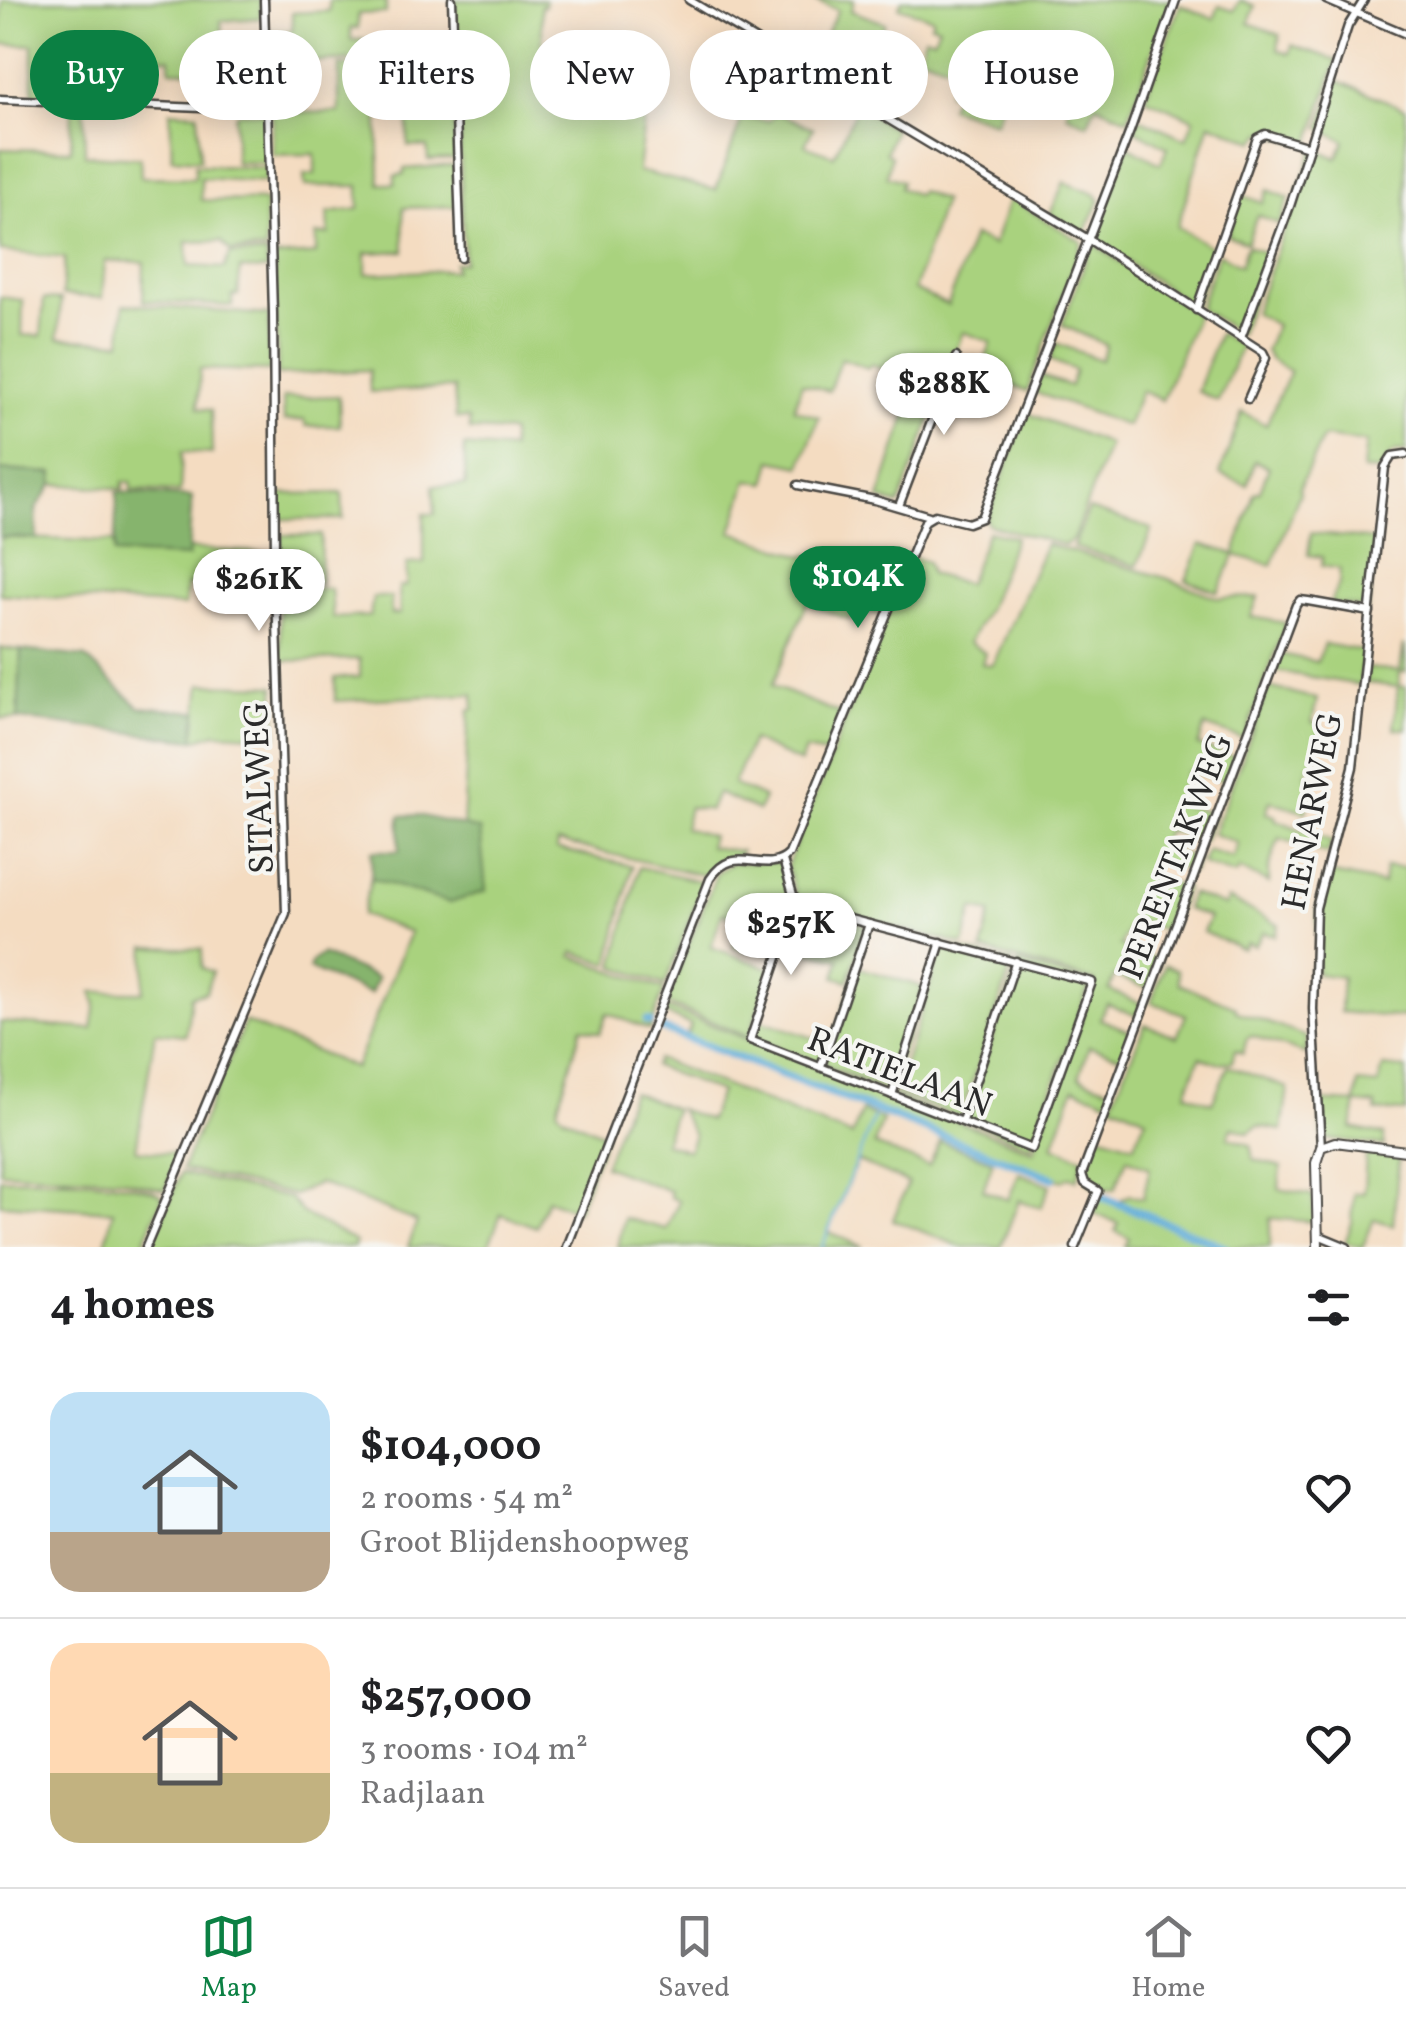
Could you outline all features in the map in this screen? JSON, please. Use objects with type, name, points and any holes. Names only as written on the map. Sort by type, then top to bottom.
[{"type":"street","name":"SITALWEG","points":[[264,0],[265,30]]},
{"type":"street","points":[[452,0],[461,258]]},
{"type":"street","points":[[690,0],[1088,239],[1266,354],[1248,400]]},
{"type":"street","points":[[798,485],[929,516],[968,522],[981,518],[1176,0]]},
{"type":"street","points":[[1326,0],[1406,34]]},
{"type":"street","points":[[1241,338],[1348,26],[1364,0]]},
{"type":"street","points":[[0,99],[179,107]]},
{"type":"street","name":"SITALWEG","points":[[146,1247],[286,913],[274,557],[268,120]]},
{"type":"street","points":[[1196,310],[1260,135],[1309,148]]},
{"type":"street","points":[[899,506],[956,357]]},
{"type":"street","name":"HENARWEG","points":[[1318,1247],[1316,1162],[1321,1147],[1313,1010],[1316,908],[1352,766],[1386,468],[1392,456],[1403,453]]},
{"type":"street","points":[[567,1247],[714,873],[732,860],[784,860],[794,846],[876,634],[929,516]]},
{"type":"street","name":"PERENTAKWEG","points":[[1075,1247],[1098,1191],[1085,1183],[1082,1174],[1296,605],[1300,600],[1370,612]]},
{"type":"street","points":[[784,860],[796,905],[1016,961],[962,1121]]},
{"type":"street","name":"RATIELAAN","points":[[796,905],[750,1040],[1032,1149],[1092,982],[1016,961]]},
{"type":"street","points":[[821,1066],[869,924]]},
{"type":"street","points":[[892,1094],[941,942]]},
{"type":"street","points":[[1321,1147],[1335,1142],[1406,1151]]},
{"type":"street","points":[[1316,1234],[1347,1247]]},
{"type":"green space","points":[[2,0],[261,0],[261,18],[221,21],[222,30],[179,30],[179,70],[170,70],[170,58],[159,57],[159,30],[30,30],[30,45],[0,44]]},
{"type":"green space","points":[[329,0],[386,0],[386,13],[358,14],[358,28],[342,30],[342,61],[322,61],[322,30],[292,30],[292,13],[329,11]]},
{"type":"green space","points":[[455,0],[545,0],[545,6],[541,5],[542,30],[530,30],[530,120],[644,120],[638,171],[716,190],[741,120],[794,120],[813,128],[805,145],[834,156],[851,120],[879,120],[894,129],[886,153],[891,156],[887,176],[902,181],[900,188],[943,201],[914,290],[948,305],[973,236],[993,245],[1010,198],[1082,242],[1027,392],[982,371],[991,342],[963,332],[899,505],[879,499],[917,383],[871,364],[868,368],[841,358],[829,391],[802,383],[794,409],[819,417],[801,466],[772,460],[766,483],[748,480],[732,532],[800,555],[828,557],[890,584],[877,614],[856,605],[850,620],[807,603],[772,686],[841,714],[826,754],[805,750],[800,763],[752,740],[733,784],[764,798],[758,811],[717,793],[710,810],[689,807],[684,828],[712,836],[709,847],[741,851],[740,855],[722,860],[706,876],[558,842],[557,849],[632,866],[609,964],[574,952],[572,956],[664,989],[650,1030],[607,1013],[600,1033],[582,1027],[557,1109],[563,1116],[606,1135],[577,1211],[547,1199],[536,1227],[501,1214],[488,1247],[408,1247],[417,1222],[319,1183],[294,1195],[182,1169],[245,1022],[355,1068],[410,932],[362,915],[371,878],[450,903],[463,828],[473,694],[335,701],[335,678],[360,677],[360,659],[281,661],[279,588],[331,589],[333,618],[370,616],[373,597],[391,597],[391,614],[400,614],[399,587],[406,586],[407,564],[424,563],[424,514],[435,514],[433,486],[466,485],[464,446],[511,450],[511,432],[470,430],[469,419],[456,418],[454,388],[370,392],[369,370],[278,375],[274,257],[316,254],[316,235],[329,234],[328,213],[359,209],[359,186],[305,186],[304,175],[315,174],[315,154],[273,155],[272,120],[322,120],[322,112],[339,112],[342,66],[342,120],[378,120],[380,184],[395,184],[395,176],[404,174],[404,169],[455,165],[458,206],[403,208],[404,251],[366,253],[366,274],[455,270],[454,263],[464,262],[459,120],[510,120],[510,30],[456,30]]},
{"type":"green space","points":[[813,0],[854,0],[851,11],[885,23],[883,30],[828,30],[838,10]]},
{"type":"green space","points":[[902,0],[1171,0],[1128,119],[1114,113],[1114,30],[948,30],[948,65],[928,58],[928,37],[934,39],[939,26],[931,24],[933,18],[899,7]]},
{"type":"green space","points":[[1240,0],[1255,6],[1249,23],[1280,35],[1278,50],[1290,54],[1292,45],[1337,60],[1309,146],[1264,132],[1255,141],[1210,123],[1177,227],[1215,249],[1194,306],[1093,239],[1128,146],[1160,164],[1168,148],[1134,129],[1139,118],[1186,139],[1194,119],[1145,98],[1180,5],[1214,19],[1219,6],[1234,11]]},
{"type":"green space","points":[[1336,80],[1406,109],[1406,452],[1392,454],[1381,471],[1363,470],[1366,442],[1323,437],[1299,489],[1272,565],[1235,555],[1218,592],[1186,580],[1201,544],[1235,554],[1254,493],[1260,491],[1269,467],[1255,461],[1247,485],[1220,474],[1242,412],[1266,425],[1290,371],[1271,360],[1265,351],[1276,325],[1254,313],[1314,148],[1337,158],[1345,141],[1320,128]]},
{"type":"green space","points":[[170,111],[179,112],[179,120],[198,120],[200,160],[172,158]]},
{"type":"green space","points":[[72,120],[84,120],[85,155],[140,158],[141,177],[195,178],[195,165],[266,168],[266,182],[201,178],[201,200],[265,201],[266,250],[230,251],[221,241],[187,242],[188,266],[224,268],[230,254],[267,254],[267,270],[240,269],[238,295],[232,296],[232,306],[143,301],[144,262],[105,261],[102,298],[62,295],[65,258],[0,251],[0,149],[71,150]]},
{"type":"green space","points":[[235,120],[265,120],[266,163],[235,162]]},
{"type":"green space","points":[[408,120],[454,120],[456,159],[428,160],[427,147],[408,146]]},
{"type":"green space","points":[[1064,182],[1095,194],[1100,200],[1084,235],[1050,214]]},
{"type":"green space","points":[[1268,190],[1289,198],[1279,224],[1257,215],[1247,243],[1227,235],[1241,195],[1263,203]]},
{"type":"green space","points":[[1092,243],[1197,314],[1162,400],[1141,391],[1127,426],[1034,392],[1041,376],[1070,386],[1075,370],[1050,360],[1056,343],[1101,360],[1106,345],[1062,325]]},
{"type":"green space","points":[[1247,246],[1269,254],[1240,334],[1199,308],[1219,253],[1240,266]]},
{"type":"green space","points":[[0,297],[23,300],[22,335],[41,336],[44,299],[61,300],[58,338],[121,342],[124,304],[269,315],[270,371],[200,369],[198,408],[211,410],[212,454],[182,452],[180,492],[131,490],[131,482],[123,482],[123,489],[53,484],[53,473],[0,470]]},
{"type":"green space","points":[[1219,333],[1241,346],[1218,401],[1197,391]]},
{"type":"green space","points":[[339,396],[340,426],[306,426],[304,420],[284,421],[283,398]]},
{"type":"green space","points":[[1027,413],[1109,444],[1073,540],[1065,545],[989,525],[986,520]]},
{"type":"green space","points":[[0,470],[54,473],[53,484],[36,509],[37,539],[0,537]]},
{"type":"green space","points":[[117,492],[192,497],[188,557],[114,554]]},
{"type":"green space","points":[[342,493],[343,519],[278,519],[279,494]]},
{"type":"green space","points":[[1089,509],[1152,529],[1137,566],[1073,547]]},
{"type":"green space","points":[[988,531],[1015,537],[988,608],[969,642],[985,653],[982,664],[993,665],[1046,544],[1166,578],[1218,598],[1258,597],[1251,617],[1286,623],[1244,739],[1205,726],[1198,746],[1237,757],[1227,782],[1188,771],[1177,803],[1214,814],[1204,841],[1167,830],[1161,847],[1198,859],[1193,872],[1155,861],[1150,876],[1186,888],[1170,932],[1132,919],[1120,946],[1160,960],[1149,989],[1114,976],[1109,990],[1142,1004],[1137,1016],[1107,1004],[1100,1019],[1132,1032],[1122,1057],[1089,1046],[1079,1077],[1111,1089],[1107,1100],[1074,1088],[1053,1146],[1084,1158],[1077,1180],[1070,1177],[1062,1181],[686,1038],[691,1025],[662,1013],[665,1007],[1034,1151],[1095,981],[982,950],[991,913],[973,909],[964,945],[798,903],[787,866],[911,557],[927,562],[930,574],[967,584]]},
{"type":"green space","points":[[1311,533],[1376,540],[1368,609],[1330,603],[1339,584],[1340,569],[1322,566],[1322,557],[1308,555]]},
{"type":"green space","points":[[281,535],[321,535],[320,584],[281,583]]},
{"type":"green space","points":[[0,537],[114,542],[114,553],[188,556],[189,549],[271,553],[271,593],[224,592],[223,587],[187,585],[185,606],[0,594]]},
{"type":"green space","points":[[1324,644],[1364,651],[1360,685],[1275,671],[1281,654],[1317,662]]},
{"type":"green space","points":[[1404,644],[1406,672],[1400,672],[1399,686],[1406,687],[1406,729],[1394,728],[1398,687],[1366,683],[1367,668],[1400,671]]},
{"type":"green space","points":[[0,648],[21,650],[18,719],[0,718]]},
{"type":"green space","points":[[21,650],[85,657],[139,707],[197,712],[194,740],[18,719]]},
{"type":"green space","points":[[201,684],[275,686],[277,736],[216,733],[194,740]]},
{"type":"green space","points":[[1269,687],[1317,699],[1312,722],[1321,725],[1313,765],[1309,765],[1306,776],[1314,779],[1306,812],[1270,801],[1266,813],[1332,841],[1327,854],[1279,838],[1269,867],[1269,883],[1239,869],[1236,875],[1202,864],[1207,850],[1233,858],[1238,843],[1213,834]]},
{"type":"green space","points":[[418,815],[480,830],[486,891],[450,903],[371,878],[372,851],[399,851],[400,816]]},
{"type":"green space","points":[[782,862],[793,904],[784,933],[759,925],[748,952],[733,947],[743,920],[722,913],[711,947],[772,969],[749,1037],[666,1003],[717,872],[732,863]]},
{"type":"green space","points":[[639,867],[701,881],[703,885],[665,985],[614,966]]},
{"type":"green space","points":[[1385,867],[1406,868],[1406,1018],[1340,1012],[1342,977],[1317,974],[1317,908],[1328,873],[1383,884]]},
{"type":"green space","points":[[1191,894],[1225,906],[1228,899],[1279,925],[1275,936],[1264,932],[1255,945],[1247,943],[1243,949],[1203,932],[1209,917],[1186,909]]},
{"type":"green space","points":[[798,909],[866,925],[848,981],[835,977],[840,959],[786,946]]},
{"type":"green space","points":[[943,945],[1013,963],[960,1117],[895,1093]]},
{"type":"green space","points":[[146,947],[202,949],[202,968],[212,972],[206,992],[191,996],[186,1035],[155,1032],[136,1150],[179,1154],[165,1190],[121,1179],[0,1172],[0,1022],[92,1029],[96,1003],[92,992],[143,992]]},
{"type":"green space","points":[[322,954],[377,978],[371,994],[309,969]]},
{"type":"green space","points":[[1018,963],[1090,983],[1031,1146],[965,1119]]},
{"type":"green space","points":[[1165,965],[1177,970],[1179,984],[1236,1007],[1236,1011],[1307,1037],[1306,1054],[1253,1036],[1247,1038],[1243,1053],[1235,1050],[1232,1062],[1218,1063],[1200,1057],[1186,1093],[1212,1103],[1228,1066],[1288,1088],[1282,1130],[1258,1126],[1248,1133],[1232,1127],[1228,1137],[1250,1145],[1253,1159],[1281,1167],[1279,1189],[1313,1195],[1314,1222],[1270,1218],[1270,1247],[1125,1247],[1129,1238],[1115,1231],[1118,1223],[1093,1213],[1100,1196],[1117,1202],[1129,1195],[1143,1198],[1150,1168],[1127,1158],[1115,1189],[1093,1186],[1084,1176],[1100,1134],[1134,1145],[1146,1118],[1112,1103],[1145,1024],[1177,1037],[1186,1015],[1151,1002]]},
{"type":"green space","points":[[857,967],[923,987],[890,1091],[824,1065]]},
{"type":"green space","points":[[760,1020],[826,1042],[819,1063],[753,1038]]},
{"type":"green space","points":[[657,1059],[852,1136],[862,1111],[883,1120],[874,1145],[929,1166],[940,1141],[993,1161],[983,1190],[1008,1200],[1019,1173],[1050,1185],[1041,1208],[1019,1200],[1001,1247],[962,1247],[893,1220],[908,1183],[857,1161],[828,1232],[863,1247],[618,1247],[624,1218],[666,1229],[679,1201],[670,1197],[670,1191],[604,1166],[632,1092],[675,1109],[664,1143],[688,1151],[694,1135],[679,1109],[709,1120],[720,1092],[654,1066]]},
{"type":"green space","points":[[1383,1067],[1406,1069],[1406,1112],[1376,1111],[1376,1105],[1356,1103],[1352,1128],[1384,1135],[1384,1146],[1325,1139],[1321,1101],[1355,1103],[1358,1083],[1378,1085]]},
{"type":"green space","points":[[1366,1154],[1399,1158],[1393,1225],[1374,1219],[1363,1247],[1345,1243],[1352,1223],[1354,1193],[1364,1193]]},
{"type":"green space","points":[[181,1173],[290,1198],[303,1214],[356,1242],[354,1247],[150,1247]]},
{"type":"green space","points":[[0,1178],[112,1183],[163,1197],[142,1247],[105,1245],[113,1211],[0,1204]]},
{"type":"waterway","points":[[660,1028],[1053,1178]]},
{"type":"waterway","points":[[822,1247],[874,1117]]},
{"type":"waterway","points":[[1100,1196],[1225,1247]]}]
